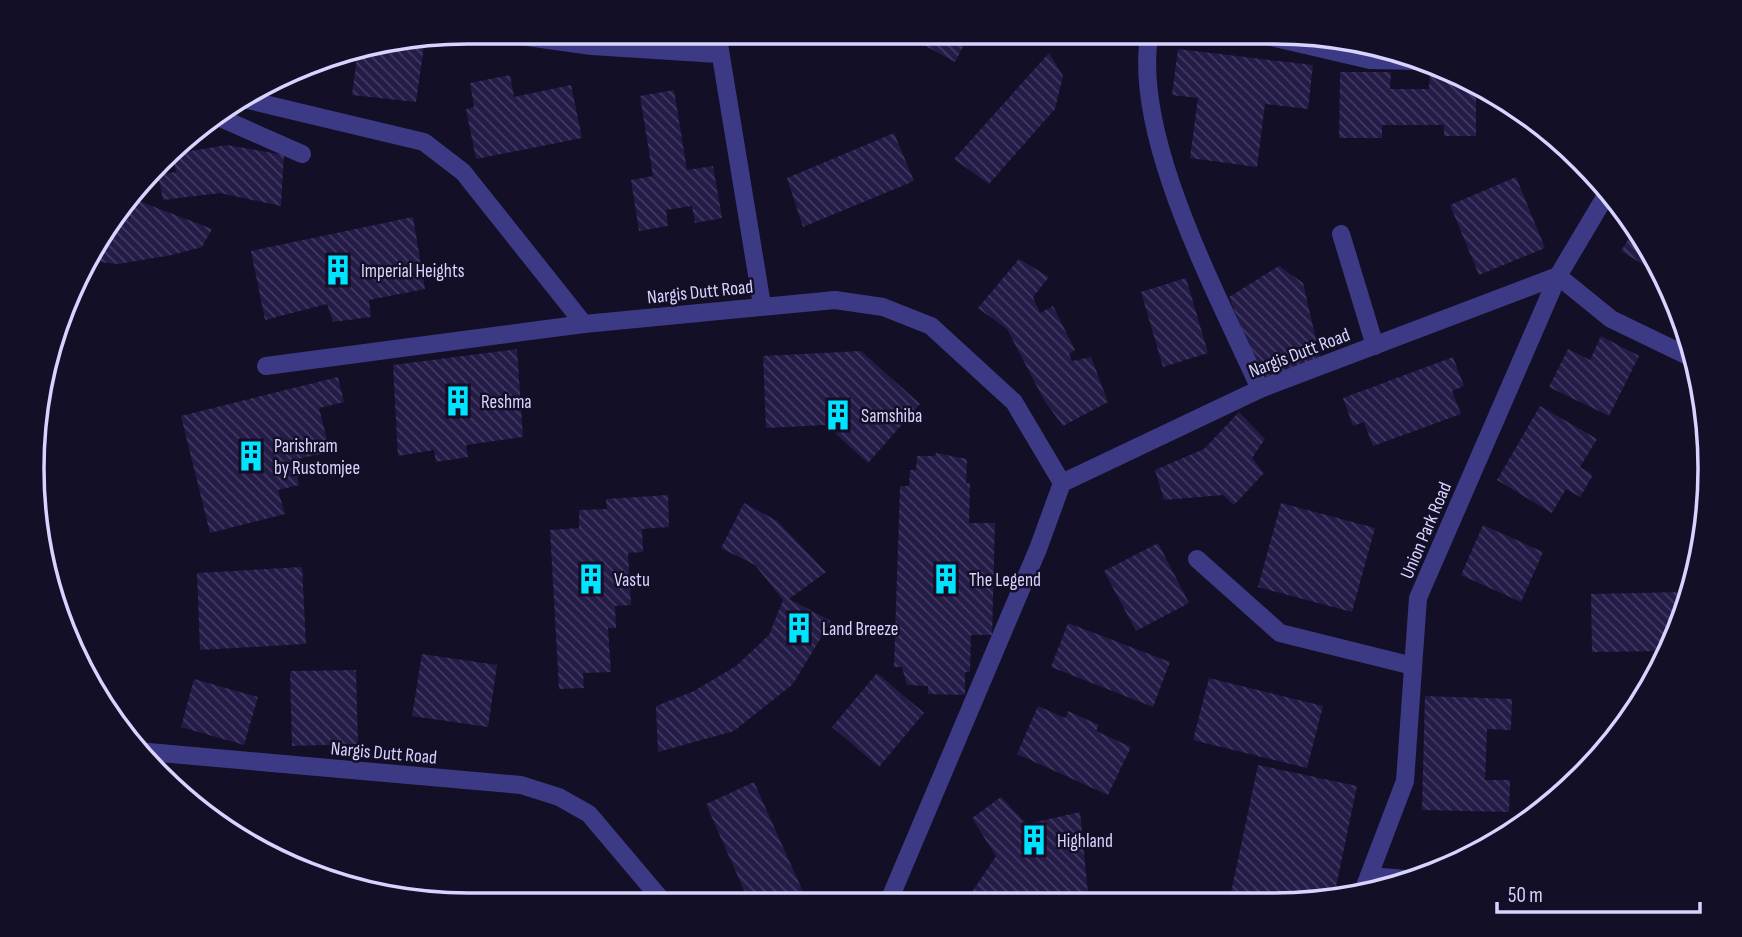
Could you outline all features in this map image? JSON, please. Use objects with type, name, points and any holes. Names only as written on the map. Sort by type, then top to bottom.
[{"type":"street","points":[[578,44],[718,54]]},
{"type":"street","points":[[718,44],[762,305]]},
{"type":"street","points":[[1150,44],[1148,103],[1170,181],[1260,389]]},
{"type":"street","points":[[1308,45],[1370,60],[1391,60]]},
{"type":"street","points":[[255,102],[424,142],[463,172],[584,324]]},
{"type":"street","points":[[225,121],[302,154]]},
{"type":"street","name":"Union Park Road","points":[[1366,883],[1405,781],[1418,598],[1558,276],[1603,201]]},
{"type":"street","points":[[1341,234],[1375,346]]},
{"type":"street","points":[[1558,276],[1611,319],[1682,353]]},
{"type":"street","name":"Nargis Dutt Road","points":[[266,366],[584,324],[762,305],[835,300],[883,307],[931,326],[1014,402],[1062,483],[1260,389],[1558,276]]},
{"type":"street","points":[[892,893],[1038,549],[1062,483]]},
{"type":"street","points":[[1197,559],[1280,633],[1413,666]]},
{"type":"street","name":"Nargis Dutt Road","points":[[152,752],[520,785],[559,797],[589,814],[656,893]]},
{"type":"street","points":[[1369,876],[1388,878]]},
{"type":"building","points":[[922,44],[965,44],[955,62]]},
{"type":"building","points":[[424,46],[416,102],[352,95],[357,59]]},
{"type":"building","points":[[1178,49],[1313,65],[1308,109],[1265,104],[1257,167],[1190,158],[1198,98],[1172,95]]},
{"type":"building","points":[[1049,53],[1063,76],[1055,109],[989,184],[954,159]]},
{"type":"building","points":[[1340,72],[1391,72],[1390,89],[1429,89],[1430,74],[1476,96],[1476,136],[1444,136],[1444,125],[1382,125],[1382,138],[1339,138]]},
{"type":"building","points":[[510,75],[514,97],[571,85],[582,138],[476,159],[466,109],[474,107],[470,83]]},
{"type":"building","points":[[674,90],[687,170],[713,166],[722,218],[695,223],[692,206],[666,210],[668,226],[639,231],[631,180],[653,176],[640,96]]},
{"type":"building","points":[[894,133],[914,181],[803,227],[787,178]]},
{"type":"building","points":[[227,145],[284,155],[281,206],[220,193],[163,200],[159,178],[163,173],[176,172],[174,162],[185,152]]},
{"type":"building","points":[[1516,177],[1545,248],[1479,275],[1450,205]]},
{"type":"building","points":[[139,201],[212,229],[202,247],[118,264],[98,262]]},
{"type":"building","name":"Imperial Heights","points":[[413,217],[425,289],[369,300],[371,317],[333,322],[327,304],[265,320],[251,251]]},
{"type":"building","points":[[1630,237],[1646,266],[1621,251]]},
{"type":"building","points":[[1019,259],[1049,277],[1033,297],[1040,313],[1053,306],[1075,350],[1069,354],[1072,361],[1091,357],[1108,402],[1063,426],[1044,400],[1007,329],[978,308]]},
{"type":"building","points":[[1279,266],[1303,283],[1321,361],[1262,380],[1229,297]]},
{"type":"building","points":[[1186,278],[1208,353],[1163,367],[1141,292]]},
{"type":"building","points":[[1601,336],[1639,356],[1609,416],[1549,387],[1568,349],[1590,360]]},
{"type":"building","name":"Reshma","points":[[517,349],[523,437],[466,445],[468,457],[436,462],[434,450],[398,456],[393,365]]},
{"type":"building","name":"Samshiba","points":[[861,351],[920,404],[868,463],[826,425],[766,428],[763,356]]},
{"type":"building","points":[[1453,357],[1464,386],[1452,391],[1461,414],[1373,446],[1364,422],[1353,426],[1343,398]]},
{"type":"building","name":"Parishram by Rustomjee","points":[[338,377],[344,402],[319,408],[330,452],[293,460],[299,485],[278,490],[285,514],[210,533],[181,416]]},
{"type":"building","points":[[1540,406],[1597,439],[1580,467],[1593,475],[1580,497],[1566,489],[1552,513],[1497,480]]},
{"type":"building","points":[[1239,412],[1265,439],[1252,458],[1264,473],[1234,505],[1223,495],[1164,500],[1155,470],[1204,449]]},
{"type":"building","name":"The Legend","points":[[936,453],[967,459],[966,484],[970,482],[969,523],[995,523],[992,635],[971,635],[970,672],[965,672],[965,695],[928,694],[928,686],[907,685],[902,667],[894,667],[900,486],[909,486],[910,470],[916,470],[917,456],[935,456]]},
{"type":"building","name":"Vastu","points":[[668,495],[669,527],[642,529],[643,552],[628,553],[631,605],[615,606],[616,628],[608,628],[611,672],[583,673],[584,688],[559,689],[550,530],[579,528],[579,510],[607,509],[606,499]]},
{"type":"building","name":"Land Breeze","points":[[744,503],[777,521],[826,572],[789,599],[831,621],[793,684],[734,731],[658,752],[656,706],[694,691],[736,666],[769,635],[783,600],[755,565],[721,548]]},
{"type":"building","points":[[1281,503],[1375,528],[1352,612],[1258,587]]},
{"type":"building","points":[[1483,525],[1543,552],[1521,602],[1461,575]]},
{"type":"building","points":[[1158,543],[1189,603],[1136,631],[1104,571]]},
{"type":"building","points":[[302,567],[306,644],[200,650],[197,573]]},
{"type":"building","points":[[1680,592],[1656,651],[1592,652],[1591,594]]},
{"type":"building","points":[[1068,623],[1170,662],[1153,707],[1051,667]]},
{"type":"building","points":[[422,654],[497,665],[488,727],[412,716]]},
{"type":"building","points":[[356,670],[358,744],[292,746],[290,671]]},
{"type":"building","points":[[877,673],[924,713],[879,767],[832,727]]},
{"type":"building","points":[[1209,678],[1323,706],[1307,768],[1193,740]]},
{"type":"building","points":[[194,679],[258,697],[244,745],[181,727]]},
{"type":"building","points":[[1425,696],[1512,699],[1511,730],[1487,729],[1485,780],[1510,780],[1509,812],[1422,810]]},
{"type":"building","points":[[1038,706],[1065,718],[1068,711],[1099,725],[1096,731],[1131,747],[1108,795],[1017,754]]},
{"type":"building","points":[[1258,765],[1357,786],[1336,889],[1231,893]]},
{"type":"building","points":[[754,782],[804,893],[745,893],[706,804]]},
{"type":"building","name":"Highland","points":[[1001,797],[1027,824],[1080,812],[1088,893],[973,893],[996,856],[972,818]]},
{"type":"place","name":"Imperial Heights","points":[[338,270]]},
{"type":"place","name":"Reshma","points":[[458,401]]},
{"type":"place","name":"Samshiba","points":[[838,415]]},
{"type":"place","name":"Parishram by Rustomjee","points":[[251,456]]},
{"type":"place","name":"Vastu","points":[[591,579]]},
{"type":"place","name":"The Legend","points":[[946,579]]},
{"type":"place","name":"Land Breeze","points":[[799,628]]},
{"type":"place","name":"Highland","points":[[1034,840]]}]
